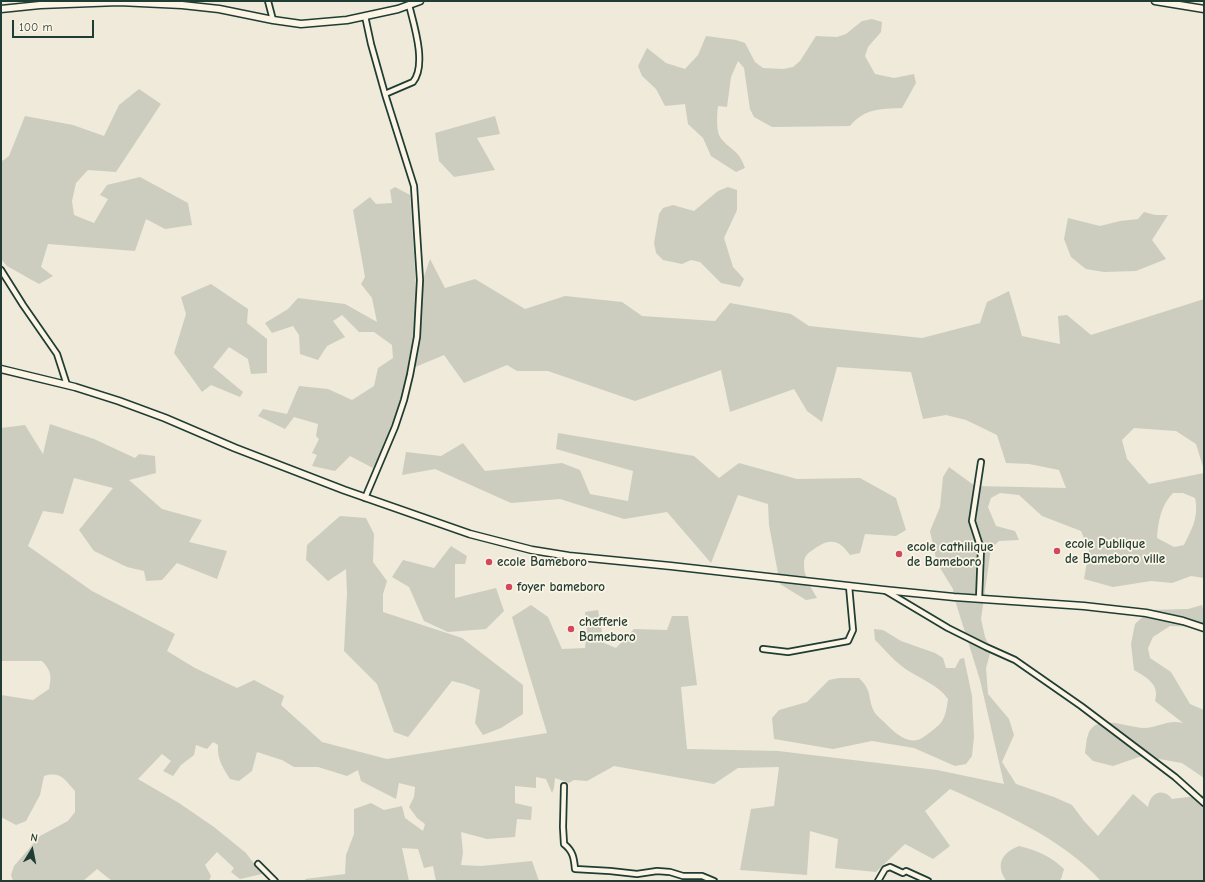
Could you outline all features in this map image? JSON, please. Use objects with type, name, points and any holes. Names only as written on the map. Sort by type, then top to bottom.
[{"type":"street","points":[[1,9],[105,1],[219,9],[289,23],[307,24],[338,21],[365,16],[420,1]]},
{"type":"street","points":[[268,1],[273,20]]},
{"type":"street","points":[[1155,1],[1204,9]]},
{"type":"street","points":[[385,94],[413,82],[416,79],[419,66],[419,55],[409,5]]},
{"type":"street","points":[[365,16],[385,94],[415,192],[415,224],[420,280],[417,337],[412,368],[404,400],[395,427],[365,498]]},
{"type":"street","points":[[1,270],[23,305],[54,348],[60,360],[67,385]]},
{"type":"street","points":[[1,369],[67,385],[135,406],[234,448],[365,498],[470,534],[544,553],[884,590],[1146,613],[1183,621],[1204,628]]},
{"type":"street","points":[[979,599],[980,549],[972,521],[981,462]]},
{"type":"street","points":[[763,648],[788,652],[848,641],[853,630],[849,586]]},
{"type":"street","points":[[884,590],[948,628],[1015,660],[1081,706],[1175,777],[1204,803]]},
{"type":"street","points":[[564,786],[564,844],[569,848],[574,857],[576,869],[637,874],[657,871],[670,872],[683,876],[702,876],[714,881]]},
{"type":"street","points":[[258,864],[275,881]]},
{"type":"street","points":[[878,881],[885,869],[890,867],[903,874],[906,871],[928,881]]},
{"type":"shaded area","points":[[872,19],[882,22],[881,32],[868,47],[865,56],[875,74],[894,78],[914,74],[916,83],[902,108],[880,109],[867,113],[861,116],[850,126],[772,127],[754,117],[750,109],[744,68],[738,61],[731,77],[727,107],[718,106],[717,117],[720,137],[737,153],[743,162],[745,168],[736,172],[711,156],[703,138],[688,124],[685,104],[665,106],[656,89],[642,76],[638,66],[647,48],[666,63],[685,69],[698,55],[706,36],[736,40],[745,43],[755,62],[763,68],[783,69],[793,67],[800,61],[816,36],[837,37],[846,34],[862,21]]},
{"type":"shaded area","points":[[139,89],[161,104],[116,172],[88,170],[76,183],[72,201],[74,215],[94,223],[108,199],[100,195],[107,185],[140,177],[188,203],[192,225],[165,229],[146,219],[135,251],[48,244],[41,267],[53,276],[39,284],[7,266],[1,259],[1,161],[9,156],[25,116],[73,125],[104,136],[119,105]]},
{"type":"shaded area","points":[[495,116],[500,134],[477,138],[495,170],[454,177],[439,161],[435,133]]},
{"type":"shaded area","points":[[395,187],[410,195],[416,284],[414,347],[400,403],[391,429],[373,468],[350,456],[335,471],[312,466],[317,455],[312,453],[319,439],[316,436],[318,424],[294,417],[285,429],[258,416],[263,409],[287,414],[299,386],[328,389],[352,400],[374,386],[378,368],[393,358],[392,345],[374,332],[359,332],[342,315],[333,321],[345,337],[327,346],[318,360],[300,354],[299,335],[293,326],[272,333],[265,323],[288,309],[298,298],[345,304],[377,322],[372,298],[361,284],[365,277],[353,210],[370,197],[376,204],[392,203],[390,190]]},
{"type":"shaded area","points":[[728,187],[737,190],[737,210],[724,238],[733,267],[744,279],[740,287],[721,283],[700,262],[691,260],[682,264],[663,260],[656,253],[654,243],[659,214],[663,208],[673,205],[694,211],[718,191]]},
{"type":"shaded area","points":[[1144,212],[1155,215],[1168,215],[1152,240],[1166,259],[1136,271],[1104,272],[1086,269],[1071,257],[1064,239],[1068,218],[1100,226],[1120,221],[1138,219]]},
{"type":"shaded area","points":[[430,259],[445,288],[475,279],[525,309],[565,296],[622,302],[642,316],[715,321],[730,303],[791,314],[809,326],[922,338],[980,323],[987,302],[1009,291],[1022,336],[1060,344],[1058,316],[1067,315],[1091,335],[1204,299],[1204,470],[1196,444],[1176,431],[1134,428],[1122,440],[1127,459],[1149,484],[1204,473],[1204,578],[1191,576],[1172,583],[1151,581],[1113,587],[1084,579],[1089,550],[1081,531],[1042,516],[1019,495],[1000,493],[991,498],[988,507],[996,526],[1015,531],[1019,540],[999,541],[991,548],[981,619],[985,637],[991,650],[986,668],[988,694],[1009,719],[1014,735],[1002,762],[1016,784],[1072,805],[1098,836],[1133,794],[1148,807],[1151,798],[1157,793],[1165,793],[1172,799],[1204,795],[1204,881],[1101,881],[1069,852],[1050,839],[990,807],[950,789],[925,811],[950,846],[933,859],[905,844],[876,872],[835,868],[838,839],[810,831],[807,875],[740,870],[751,809],[774,806],[779,767],[738,768],[714,784],[614,766],[587,781],[574,780],[569,783],[555,778],[552,793],[546,779],[536,777],[536,788],[515,786],[515,803],[532,807],[531,820],[517,819],[515,837],[487,839],[461,832],[463,853],[461,865],[481,866],[532,861],[539,881],[436,881],[433,866],[424,868],[418,849],[402,848],[409,881],[306,881],[305,879],[345,874],[346,855],[354,834],[354,809],[371,803],[384,810],[402,806],[405,818],[423,831],[425,824],[417,818],[409,807],[414,797],[415,787],[399,783],[396,799],[361,781],[358,770],[347,776],[318,767],[294,767],[282,760],[257,752],[252,771],[239,781],[230,779],[220,759],[218,745],[213,742],[207,749],[196,745],[194,755],[181,765],[173,776],[163,771],[171,761],[162,754],[138,779],[179,803],[214,827],[246,853],[262,874],[240,879],[231,872],[234,868],[217,852],[205,865],[211,876],[209,881],[112,881],[97,869],[83,881],[13,881],[11,875],[14,866],[40,836],[68,821],[75,812],[75,791],[62,777],[58,775],[50,775],[44,776],[40,795],[26,821],[16,825],[1,817],[1,695],[33,700],[49,689],[50,680],[49,671],[42,661],[1,661],[1,428],[25,425],[43,454],[50,424],[94,439],[135,458],[139,454],[155,456],[156,473],[129,480],[162,509],[202,520],[189,542],[227,551],[217,579],[177,563],[162,580],[146,581],[144,571],[127,567],[94,551],[79,530],[113,488],[74,478],[63,514],[43,511],[28,546],[92,591],[175,634],[167,651],[195,668],[237,688],[254,680],[284,696],[281,705],[322,742],[387,759],[547,733],[512,617],[531,605],[548,617],[562,649],[585,648],[587,630],[585,612],[598,610],[604,643],[616,648],[634,629],[667,630],[672,616],[688,616],[697,685],[681,687],[687,749],[778,751],[937,770],[1004,784],[980,680],[954,597],[953,589],[937,563],[930,531],[940,507],[943,477],[949,467],[975,486],[1066,488],[1059,470],[1029,464],[1006,463],[997,435],[966,420],[946,415],[923,419],[911,372],[837,367],[822,422],[807,411],[794,389],[730,412],[721,370],[635,401],[548,371],[517,371],[507,365],[464,383],[444,355],[413,368],[422,319],[423,279]],"holes":[[[1173,493],[1183,493],[1195,498],[1196,511],[1192,528],[1184,545],[1174,547],[1157,538],[1158,526],[1163,508],[1169,498]]]},
{"type":"shaded area","points":[[211,284],[248,309],[247,323],[267,339],[267,373],[251,374],[248,359],[229,347],[213,367],[243,392],[240,397],[211,385],[202,392],[174,353],[186,314],[181,297]]},
{"type":"shaded area","points":[[558,433],[694,456],[719,478],[739,463],[797,479],[860,478],[896,498],[906,530],[896,536],[865,534],[860,553],[850,555],[838,543],[829,542],[819,545],[807,555],[804,561],[804,568],[808,581],[817,598],[806,600],[780,584],[769,525],[768,504],[738,495],[711,563],[667,512],[624,519],[560,499],[511,503],[435,469],[402,475],[406,452],[441,456],[463,443],[485,471],[562,463],[580,470],[590,494],[628,501],[633,471],[556,449]]},
{"type":"shaded area","points":[[340,516],[366,518],[374,534],[373,562],[387,581],[383,594],[383,612],[462,638],[523,685],[523,714],[501,728],[483,735],[475,723],[480,690],[452,681],[408,737],[394,732],[377,684],[344,651],[347,593],[346,569],[328,581],[306,560],[307,545]]},
{"type":"shaded area","points":[[451,546],[467,556],[465,564],[455,564],[455,598],[496,588],[504,611],[486,629],[448,632],[424,621],[409,587],[392,577],[403,560],[434,568]]},
{"type":"shaded area","points":[[1202,605],[1204,613],[1204,627],[1170,626],[1153,637],[1148,648],[1150,658],[1171,672],[1190,704],[1204,710],[1204,778],[1182,763],[1142,756],[1113,766],[1093,761],[1085,753],[1088,735],[1092,728],[1097,724],[1113,723],[1149,728],[1172,722],[1183,723],[1155,701],[1156,690],[1154,686],[1148,679],[1134,670],[1131,644],[1135,624],[1150,610],[1188,609]]},
{"type":"shaded area","points":[[874,629],[883,630],[901,641],[935,653],[943,658],[946,668],[955,668],[960,659],[964,658],[972,696],[974,737],[972,756],[966,764],[955,766],[914,748],[872,741],[833,749],[774,739],[772,718],[779,710],[807,702],[829,680],[839,678],[859,678],[868,691],[875,713],[893,731],[903,738],[908,740],[919,739],[931,732],[942,721],[946,712],[948,699],[934,686],[907,670],[894,660],[875,640]]},
{"type":"shaded area","points":[[1019,846],[1043,854],[1059,864],[1064,869],[1061,879],[1059,881],[1006,881],[1001,871],[1003,858],[1008,852]]},
{"type":"place","name":"ecole Publique de Bameboro ville","points":[[1057,551]]},
{"type":"place","name":"ecole cathilique de Bameboro","points":[[899,554]]},
{"type":"place","name":"ecole Bameboro","points":[[489,562]]},
{"type":"place","name":"foyer bameboro","points":[[509,587]]},
{"type":"place","name":"chefferie Bameboro","points":[[571,629]]}]
